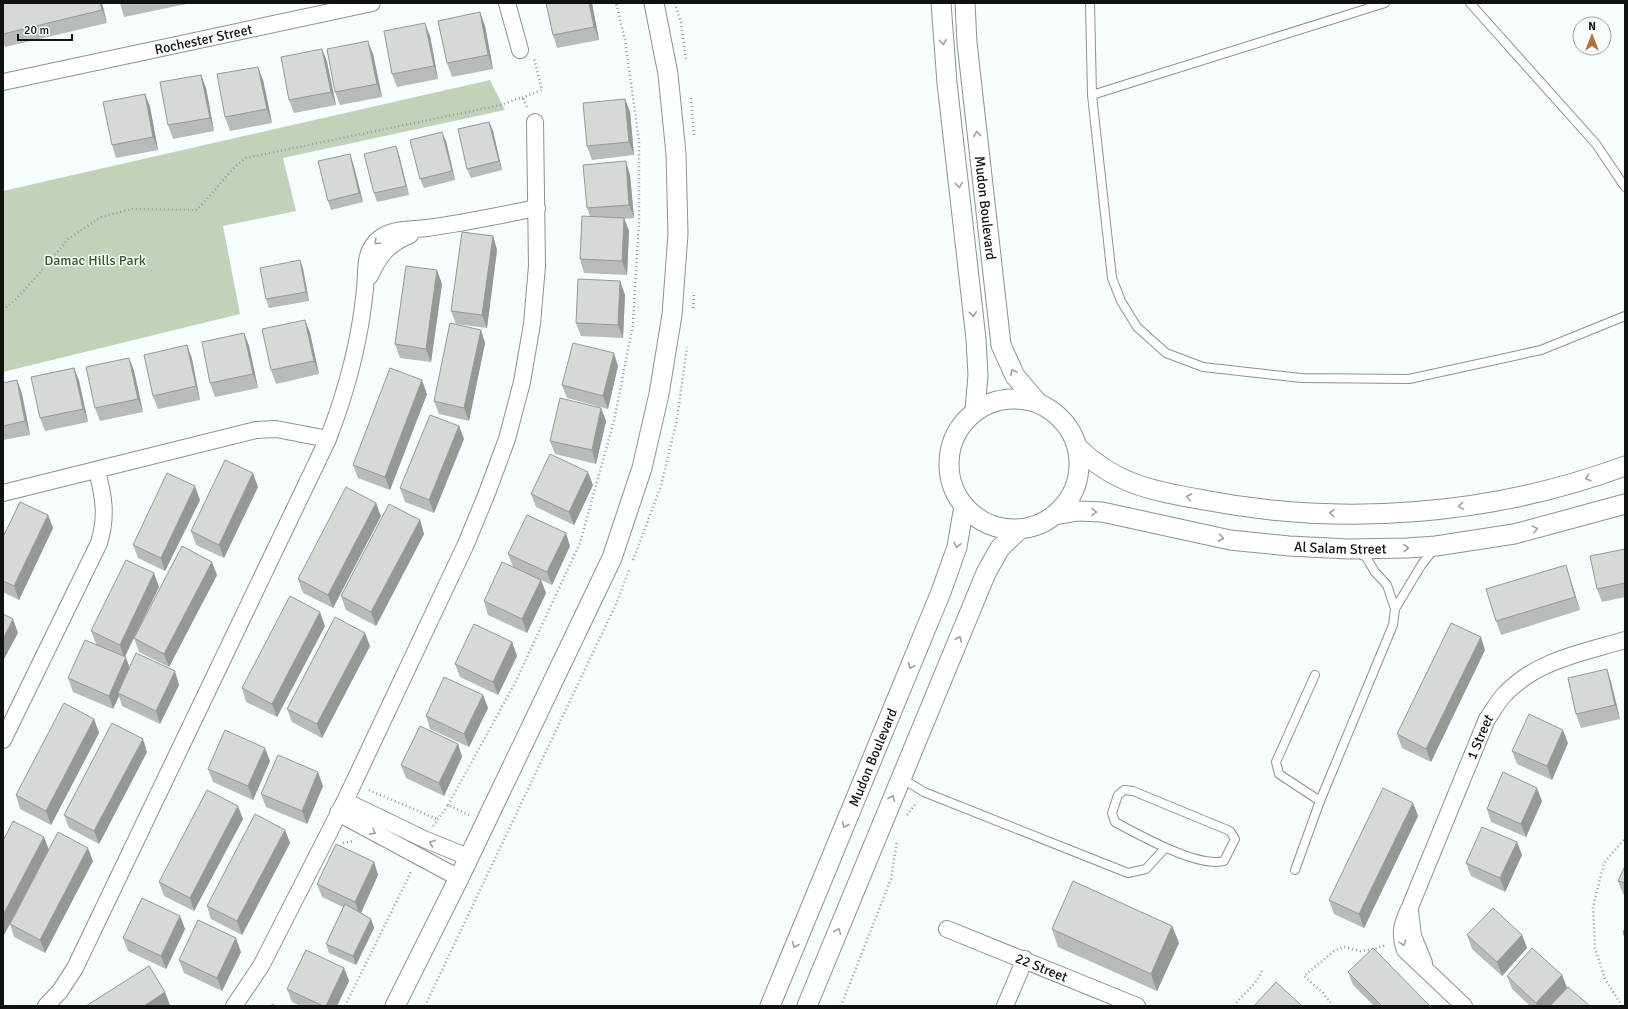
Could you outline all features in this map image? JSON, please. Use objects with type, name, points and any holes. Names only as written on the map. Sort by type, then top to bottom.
[{"type":"street","name":"Rochester Street","points":[[3,82],[332,7],[372,3]]},
{"type":"street","points":[[507,3],[520,50]]},
{"type":"street","points":[[395,1006],[459,878],[612,558],[642,468],[659,394],[672,315],[678,234],[675,140],[668,74],[654,3]]},
{"type":"street","name":"Mudon Boulevard","points":[[941,3],[947,83],[977,345],[978,375],[975,410]]},
{"type":"street","name":"Mudon Boulevard","points":[[965,3],[968,51],[1001,345],[1015,376],[1037,402]]},
{"type":"street","points":[[234,1006],[261,966],[342,807],[466,544],[487,494],[507,439],[522,382],[532,324],[537,266],[535,122]]},
{"type":"street","points":[[46,1004],[60,991],[75,968],[328,439],[353,364],[361,326],[367,258],[372,247],[380,238],[391,232],[426,228],[537,208]]},
{"type":"street","points":[[1016,398],[1037,402],[1055,412],[1070,428],[1078,448],[1080,473],[1071,496],[1055,515],[1038,525],[1020,529],[999,528],[980,520],[964,506],[953,488],[948,466],[951,445],[960,426],[975,410],[995,401],[1016,398]]},
{"type":"street","points":[[3,493],[97,471],[256,430],[276,429],[328,439]]},
{"type":"street","points":[[1078,448],[1094,463],[1113,475],[1159,491],[1229,505],[1294,512],[1360,514],[1425,511],[1490,502],[1554,488],[1625,466]]},
{"type":"street","points":[[3,740],[99,543],[104,526],[105,509],[97,471]]},
{"type":"street","name":"Al Salam Street","points":[[1055,515],[1078,512],[1102,512],[1230,540],[1289,546],[1350,549],[1436,546],[1514,534],[1625,504]]},
{"type":"street","name":"Mudon Boulevard","points":[[770,1006],[944,586],[957,547],[964,506]]},
{"type":"street","points":[[807,1006],[992,560],[1000,548],[1020,529]]},
{"type":"street","name":"1 Street","points":[[1464,1006],[1405,950],[1401,939],[1401,927],[1487,719],[1505,694],[1528,674],[1555,660],[1625,640]]},
{"type":"street","points":[[342,807],[468,857]]},
{"type":"street","points":[[342,807],[418,857],[459,878]]},
{"type":"street","name":"1 Street","points":[[1410,907],[1411,927],[1415,944],[1427,970]]},
{"type":"street","name":"22 Street","points":[[947,929],[1025,959],[1137,1006]]},
{"type":"street","points":[[1005,1006],[1025,959]]},
{"type":"lane","points":[[1090,3],[1092,96],[1112,278],[1120,301],[1137,328],[1166,353],[1203,366],[1301,378],[1409,379],[1541,350],[1625,316]]},
{"type":"lane","points":[[1092,96],[1385,3]]},
{"type":"lane","points":[[1470,3],[1596,144],[1625,186]]},
{"type":"lane","points":[[1295,870],[1320,801],[1393,625],[1395,609],[1422,564],[1436,546]]},
{"type":"lane","points":[[1350,549],[1366,557],[1375,572],[1387,585],[1395,609]]},
{"type":"lane","points":[[1315,675],[1276,762],[1279,774],[1320,801]]},
{"type":"lane","points":[[901,778],[924,792],[1128,873],[1146,869],[1165,848]]},
{"type":"lane","points":[[1124,790],[1133,791],[1230,831],[1235,839],[1224,862],[1215,864],[1165,848],[1115,822],[1112,813],[1118,794],[1124,790]]},
{"type":"path","points":[[426,840],[437,819],[448,805],[515,683],[580,543],[614,421],[633,324],[639,221],[639,149],[625,40],[616,3]]},
{"type":"path","points":[[3,310],[15,300],[68,239],[101,217],[132,209],[196,210],[235,166],[246,158],[501,105],[513,99],[522,98],[542,90],[536,59],[520,50]]},
{"type":"path","points":[[522,98],[535,122]]},
{"type":"path","points":[[353,784],[437,819]]},
{"type":"path","points":[[906,816],[924,792]]},
{"type":"path","points":[[448,805],[508,832]]},
{"type":"path","points":[[841,1006],[891,880],[897,835]]},
{"type":"path","points":[[1622,1006],[1605,979],[1597,954],[1593,907],[1604,863],[1625,838]]},
{"type":"path","points":[[321,847],[359,840]]},
{"type":"path","points":[[345,1006],[418,857]]},
{"type":"path","points":[[404,868],[410,872]]},
{"type":"path","points":[[1333,1006],[1323,993],[1304,976],[1334,951],[1344,947],[1360,951],[1375,949],[1401,939]]},
{"type":"path","points":[[1234,1006],[1242,994],[1253,986],[1260,977],[1262,970]]},
{"type":"green space","name":"Damac Hills Park","points":[[490,80],[505,110],[283,158],[296,211],[223,226],[240,314],[3,372],[3,191]]},
{"type":"building","points":[[3,3],[100,3],[102,10],[3,34]]},
{"type":"building","points":[[546,3],[589,3],[594,27],[553,35]]},
{"type":"building","points":[[480,12],[488,55],[447,63],[438,21]]},
{"type":"building","points":[[425,23],[434,66],[392,74],[384,31]]},
{"type":"building","points":[[368,41],[377,84],[335,92],[327,49]]},
{"type":"building","points":[[322,49],[331,92],[289,100],[281,57]]},
{"type":"building","points":[[258,67],[267,109],[225,117],[217,74]]},
{"type":"building","points":[[201,75],[210,118],[168,125],[160,82]]},
{"type":"building","points":[[145,94],[153,137],[112,145],[103,102]]},
{"type":"building","points":[[625,99],[629,142],[587,146],[583,103]]},
{"type":"building","points":[[489,122],[499,161],[467,169],[458,129]]},
{"type":"building","points":[[442,132],[452,171],[420,179],[410,140]]},
{"type":"building","points":[[396,146],[406,186],[374,193],[364,154]]},
{"type":"building","points":[[350,154],[359,193],[328,201],[318,161]]},
{"type":"building","points":[[626,161],[629,205],[587,208],[583,165]]},
{"type":"building","points":[[582,216],[624,218],[622,261],[580,259]]},
{"type":"building","points":[[462,232],[493,236],[482,315],[451,311]]},
{"type":"building","points":[[300,260],[306,292],[266,299],[260,268]]},
{"type":"building","points":[[406,266],[437,270],[426,349],[395,344]]},
{"type":"building","points":[[578,279],[620,281],[618,325],[576,323]]},
{"type":"building","points":[[305,320],[314,361],[271,370],[262,329]]},
{"type":"building","points":[[450,323],[481,330],[464,408],[434,401]]},
{"type":"building","points":[[244,333],[253,374],[210,383],[202,342]]},
{"type":"building","points":[[573,343],[614,353],[603,396],[562,385]]},
{"type":"building","points":[[187,345],[196,386],[153,396],[144,355]]},
{"type":"building","points":[[129,358],[138,399],[95,408],[86,367]]},
{"type":"building","points":[[74,368],[83,409],[40,418],[31,377]]},
{"type":"building","points":[[390,368],[422,380],[385,477],[353,465]]},
{"type":"building","points":[[17,380],[25,421],[3,426],[3,383]]},
{"type":"building","points":[[560,398],[601,408],[592,450],[550,441]]},
{"type":"building","points":[[430,415],[459,426],[429,500],[400,488]]},
{"type":"building","points":[[550,454],[588,472],[569,512],[531,494]]},
{"type":"building","points":[[225,460],[253,473],[219,545],[191,531]]},
{"type":"building","points":[[167,473],[195,486],[161,558],[133,545]]},
{"type":"building","points":[[346,487],[376,503],[328,595],[298,579]]},
{"type":"building","points":[[20,502],[48,515],[14,586],[3,581],[3,537]]},
{"type":"building","points":[[389,504],[420,520],[371,612],[341,596]]},
{"type":"building","points":[[527,515],[566,533],[547,572],[508,554]]},
{"type":"building","points":[[182,546],[212,562],[164,654],[134,638]]},
{"type":"building","points":[[1625,549],[1625,583],[1597,589],[1590,556]]},
{"type":"building","points":[[126,560],[154,573],[120,645],[91,631]]},
{"type":"building","points":[[502,562],[541,580],[522,619],[484,601]]},
{"type":"building","points":[[1566,565],[1575,597],[1496,621],[1486,589]]},
{"type":"building","points":[[290,596],[320,612],[272,704],[242,688]]},
{"type":"building","points":[[3,614],[13,619],[3,639]]},
{"type":"building","points":[[335,617],[365,633],[317,724],[287,709]]},
{"type":"building","points":[[1451,623],[1481,637],[1426,749],[1397,734]]},
{"type":"building","points":[[474,624],[512,642],[493,682],[455,664]]},
{"type":"building","points":[[85,640],[126,657],[109,696],[68,678]]},
{"type":"building","points":[[136,653],[175,671],[156,711],[118,693]]},
{"type":"building","points":[[1607,669],[1615,705],[1576,714],[1568,678]]},
{"type":"building","points":[[444,677],[483,695],[464,734],[426,716]]},
{"type":"building","points":[[64,703],[94,719],[46,811],[16,795]]},
{"type":"building","points":[[1529,714],[1563,730],[1547,766],[1512,751]]},
{"type":"building","points":[[112,723],[143,739],[94,831],[64,815]]},
{"type":"building","points":[[420,726],[458,744],[439,783],[401,765]]},
{"type":"building","points":[[225,730],[265,748],[248,786],[208,769]]},
{"type":"building","points":[[278,755],[318,772],[302,811],[261,794]]},
{"type":"building","points":[[1503,772],[1537,788],[1521,824],[1487,809]]},
{"type":"building","points":[[1383,788],[1413,803],[1359,914],[1329,900]]},
{"type":"building","points":[[207,790],[238,806],[190,898],[159,882]]},
{"type":"building","points":[[255,814],[285,830],[237,921],[207,906]]},
{"type":"building","points":[[13,821],[44,837],[3,915],[3,841]]},
{"type":"building","points":[[1482,827],[1517,842],[1500,878],[1466,863]]},
{"type":"building","points":[[58,832],[88,848],[40,940],[10,924]]},
{"type":"building","points":[[336,844],[374,862],[355,902],[317,884]]},
{"type":"building","points":[[1625,866],[1625,883],[1618,881]]},
{"type":"building","points":[[1073,881],[1172,926],[1151,974],[1052,929]]},
{"type":"building","points":[[142,898],[180,916],[161,956],[123,938]]},
{"type":"building","points":[[345,904],[371,919],[353,956],[326,944]]},
{"type":"building","points":[[1493,908],[1522,935],[1497,962],[1467,935]]},
{"type":"building","points":[[198,920],[236,938],[217,978],[179,960]]},
{"type":"building","points":[[1373,948],[1430,1006],[1382,1006],[1348,972]]},
{"type":"building","points":[[1532,948],[1562,975],[1536,1003],[1507,976]]},
{"type":"building","points":[[306,950],[344,968],[326,1006],[287,989]]},
{"type":"building","points":[[149,966],[165,992],[144,1006],[86,1006]]},
{"type":"building","points":[[1276,982],[1302,1006],[1254,1006]]},
{"type":"building","points":[[1568,987],[1590,1006],[1550,1006]]}]
